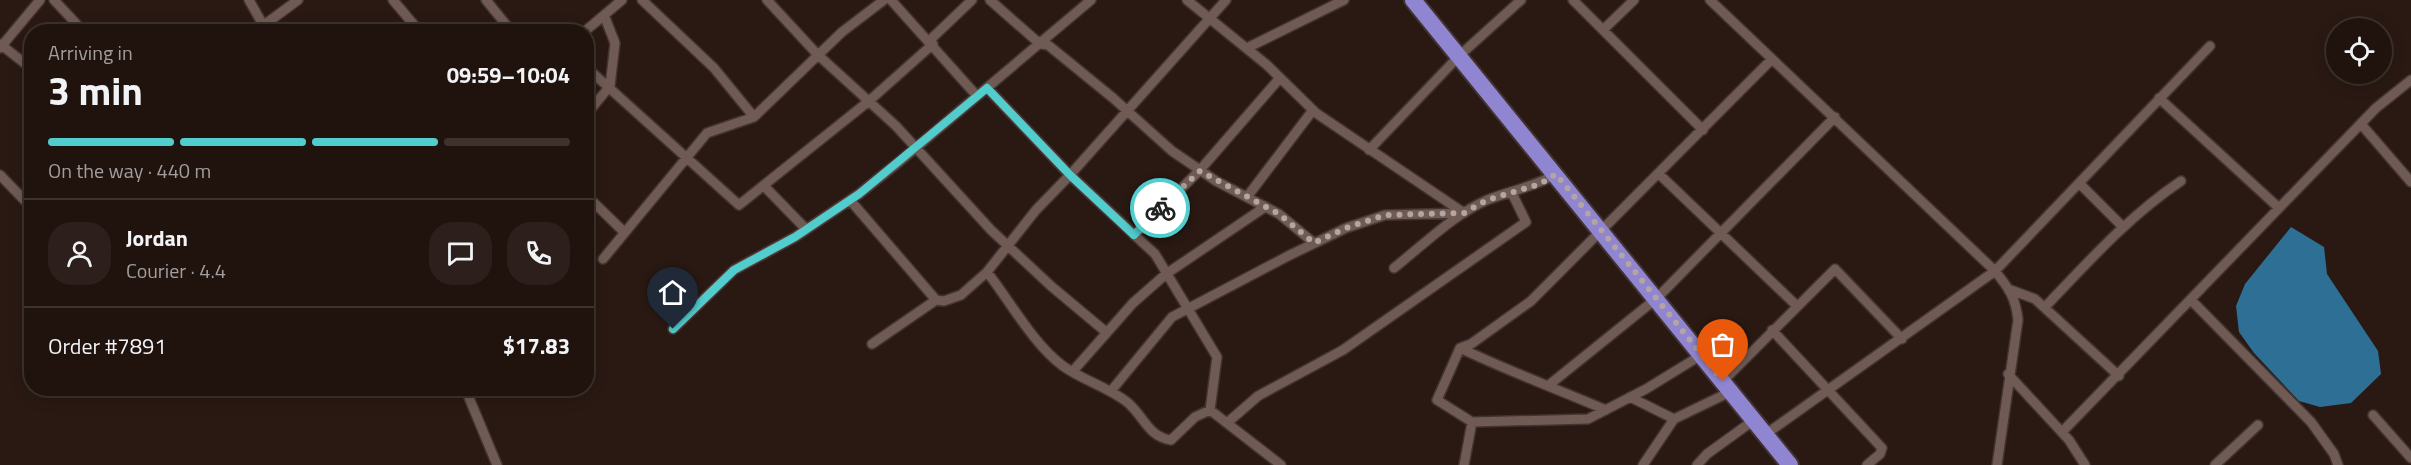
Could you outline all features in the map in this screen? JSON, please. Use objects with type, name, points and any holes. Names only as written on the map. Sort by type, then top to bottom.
[{"type":"highway","points":[[1413,0],[1703,354],[1790,465]]},
{"type":"street","points":[[24,63],[1,46],[40,0]]},
{"type":"street","points":[[54,0],[76,24]]},
{"type":"street","points":[[249,0],[263,24]]},
{"type":"street","points":[[270,24],[298,0]]},
{"type":"street","points":[[393,0],[413,24]]},
{"type":"street","points":[[486,0],[506,24]]},
{"type":"street","points":[[593,24],[622,0]]},
{"type":"street","points":[[642,0],[699,53],[739,96],[754,117]]},
{"type":"street","points":[[767,0],[817,54],[896,126],[978,217],[1051,286],[1106,332]]},
{"type":"street","points":[[603,259],[707,133],[754,117],[817,54],[884,0]]},
{"type":"street","points":[[891,0],[977,96]]},
{"type":"street","points":[[594,73],[739,205],[868,101],[931,43],[972,0]]},
{"type":"street","points":[[990,0],[1040,44],[1048,45],[1172,151],[1200,171],[1279,214],[1314,243]]},
{"type":"street","points":[[673,329],[734,270],[806,229],[850,200],[915,149],[1091,0]]},
{"type":"street","points":[[1187,0],[1246,48],[1313,110],[1464,213]]},
{"type":"street","points":[[872,344],[936,300],[944,301],[961,295],[987,272],[1036,210],[1226,0]]},
{"type":"street","points":[[1246,48],[1344,0]]},
{"type":"street","points":[[1369,150],[1459,56],[1521,0]]},
{"type":"street","points":[[1573,0],[1703,130]]},
{"type":"street","points":[[1603,30],[1634,0]]},
{"type":"street","points":[[1710,0],[1995,271],[2011,290],[2017,305],[2018,320],[2008,374],[1997,465]]},
{"type":"street","points":[[594,105],[610,86],[615,44],[604,15]]},
{"type":"street","points":[[1766,434],[1995,271],[2210,46]]},
{"type":"street","points":[[1703,354],[1588,419],[1472,422],[1437,400],[1460,348],[1471,344],[1531,301],[1772,59]]},
{"type":"street","points":[[1134,235],[1200,171],[1279,79]]},
{"type":"street","points":[[2062,432],[2119,376],[2361,124],[2411,80]]},
{"type":"street","points":[[987,88],[1070,175],[1155,254],[1217,357],[1210,410]]},
{"type":"street","points":[[2159,98],[2279,208]]},
{"type":"street","points":[[1247,197],[1313,110]]},
{"type":"street","points":[[1549,385],[1657,298],[1835,117]]},
{"type":"street","points":[[2361,124],[2411,182]]},
{"type":"street","points":[[1394,268],[1464,213],[1487,200],[1540,184],[1556,174]]},
{"type":"street","points":[[1659,174],[1797,306]]},
{"type":"street","points":[[0,175],[24,200]]},
{"type":"street","points":[[2045,307],[2122,226],[2181,181]]},
{"type":"street","points":[[2080,184],[2122,226]]},
{"type":"street","points":[[764,186],[806,229]]},
{"type":"street","points":[[1227,423],[1258,396],[1343,350],[1526,222],[1512,193]]},
{"type":"street","points":[[850,200],[936,300]]},
{"type":"street","points":[[594,203],[624,232]]},
{"type":"street","points":[[1073,371],[1133,303],[1166,274],[1265,207]]},
{"type":"street","points":[[1111,391],[1172,317],[1314,243],[1346,228],[1385,215],[1464,213]]},
{"type":"street","points":[[1643,465],[1674,419],[1727,386],[1772,330],[1834,269],[1902,339]]},
{"type":"street","points":[[987,272],[1027,327],[1063,366],[1111,391],[1136,411],[1144,423],[1162,439],[1171,440],[1180,435],[1195,417],[1210,410]]},
{"type":"street","points":[[2011,290],[2030,295],[2119,376]]},
{"type":"street","points":[[2191,300],[2311,423],[2334,454],[2338,465]]},
{"type":"street","points":[[1772,330],[1882,448],[1880,454],[1867,465]]},
{"type":"street","points":[[1460,348],[1514,374],[1549,385],[1606,410]]},
{"type":"street","points":[[2008,374],[2062,432],[2085,465]]},
{"type":"street","points":[[468,396],[497,465]]},
{"type":"street","points":[[1630,397],[1674,419]]},
{"type":"street","points":[[1210,410],[1281,465]]},
{"type":"street","points":[[2373,414],[2411,458]]},
{"type":"street","points":[[1697,465],[1707,454],[1754,420]]},
{"type":"street","points":[[1464,465],[1472,422]]},
{"type":"street","points":[[2215,465],[2258,425]]},
{"type":"water","points":[[2291,227],[2324,247],[2327,274],[2378,351],[2381,374],[2351,403],[2320,407],[2299,401],[2254,353],[2239,332],[2236,306],[2245,284]]},
{"type":"way so far","points":[[1160,208],[1200,171],[1279,214],[1314,243],[1346,228],[1385,215],[1451,216],[1464,213],[1487,200],[1540,184],[1556,174],[1723,381]]},
{"type":"route","points":[[673,329],[734,270],[795,237],[859,194],[987,88],[1070,175],[1134,235],[1160,208]]}]
